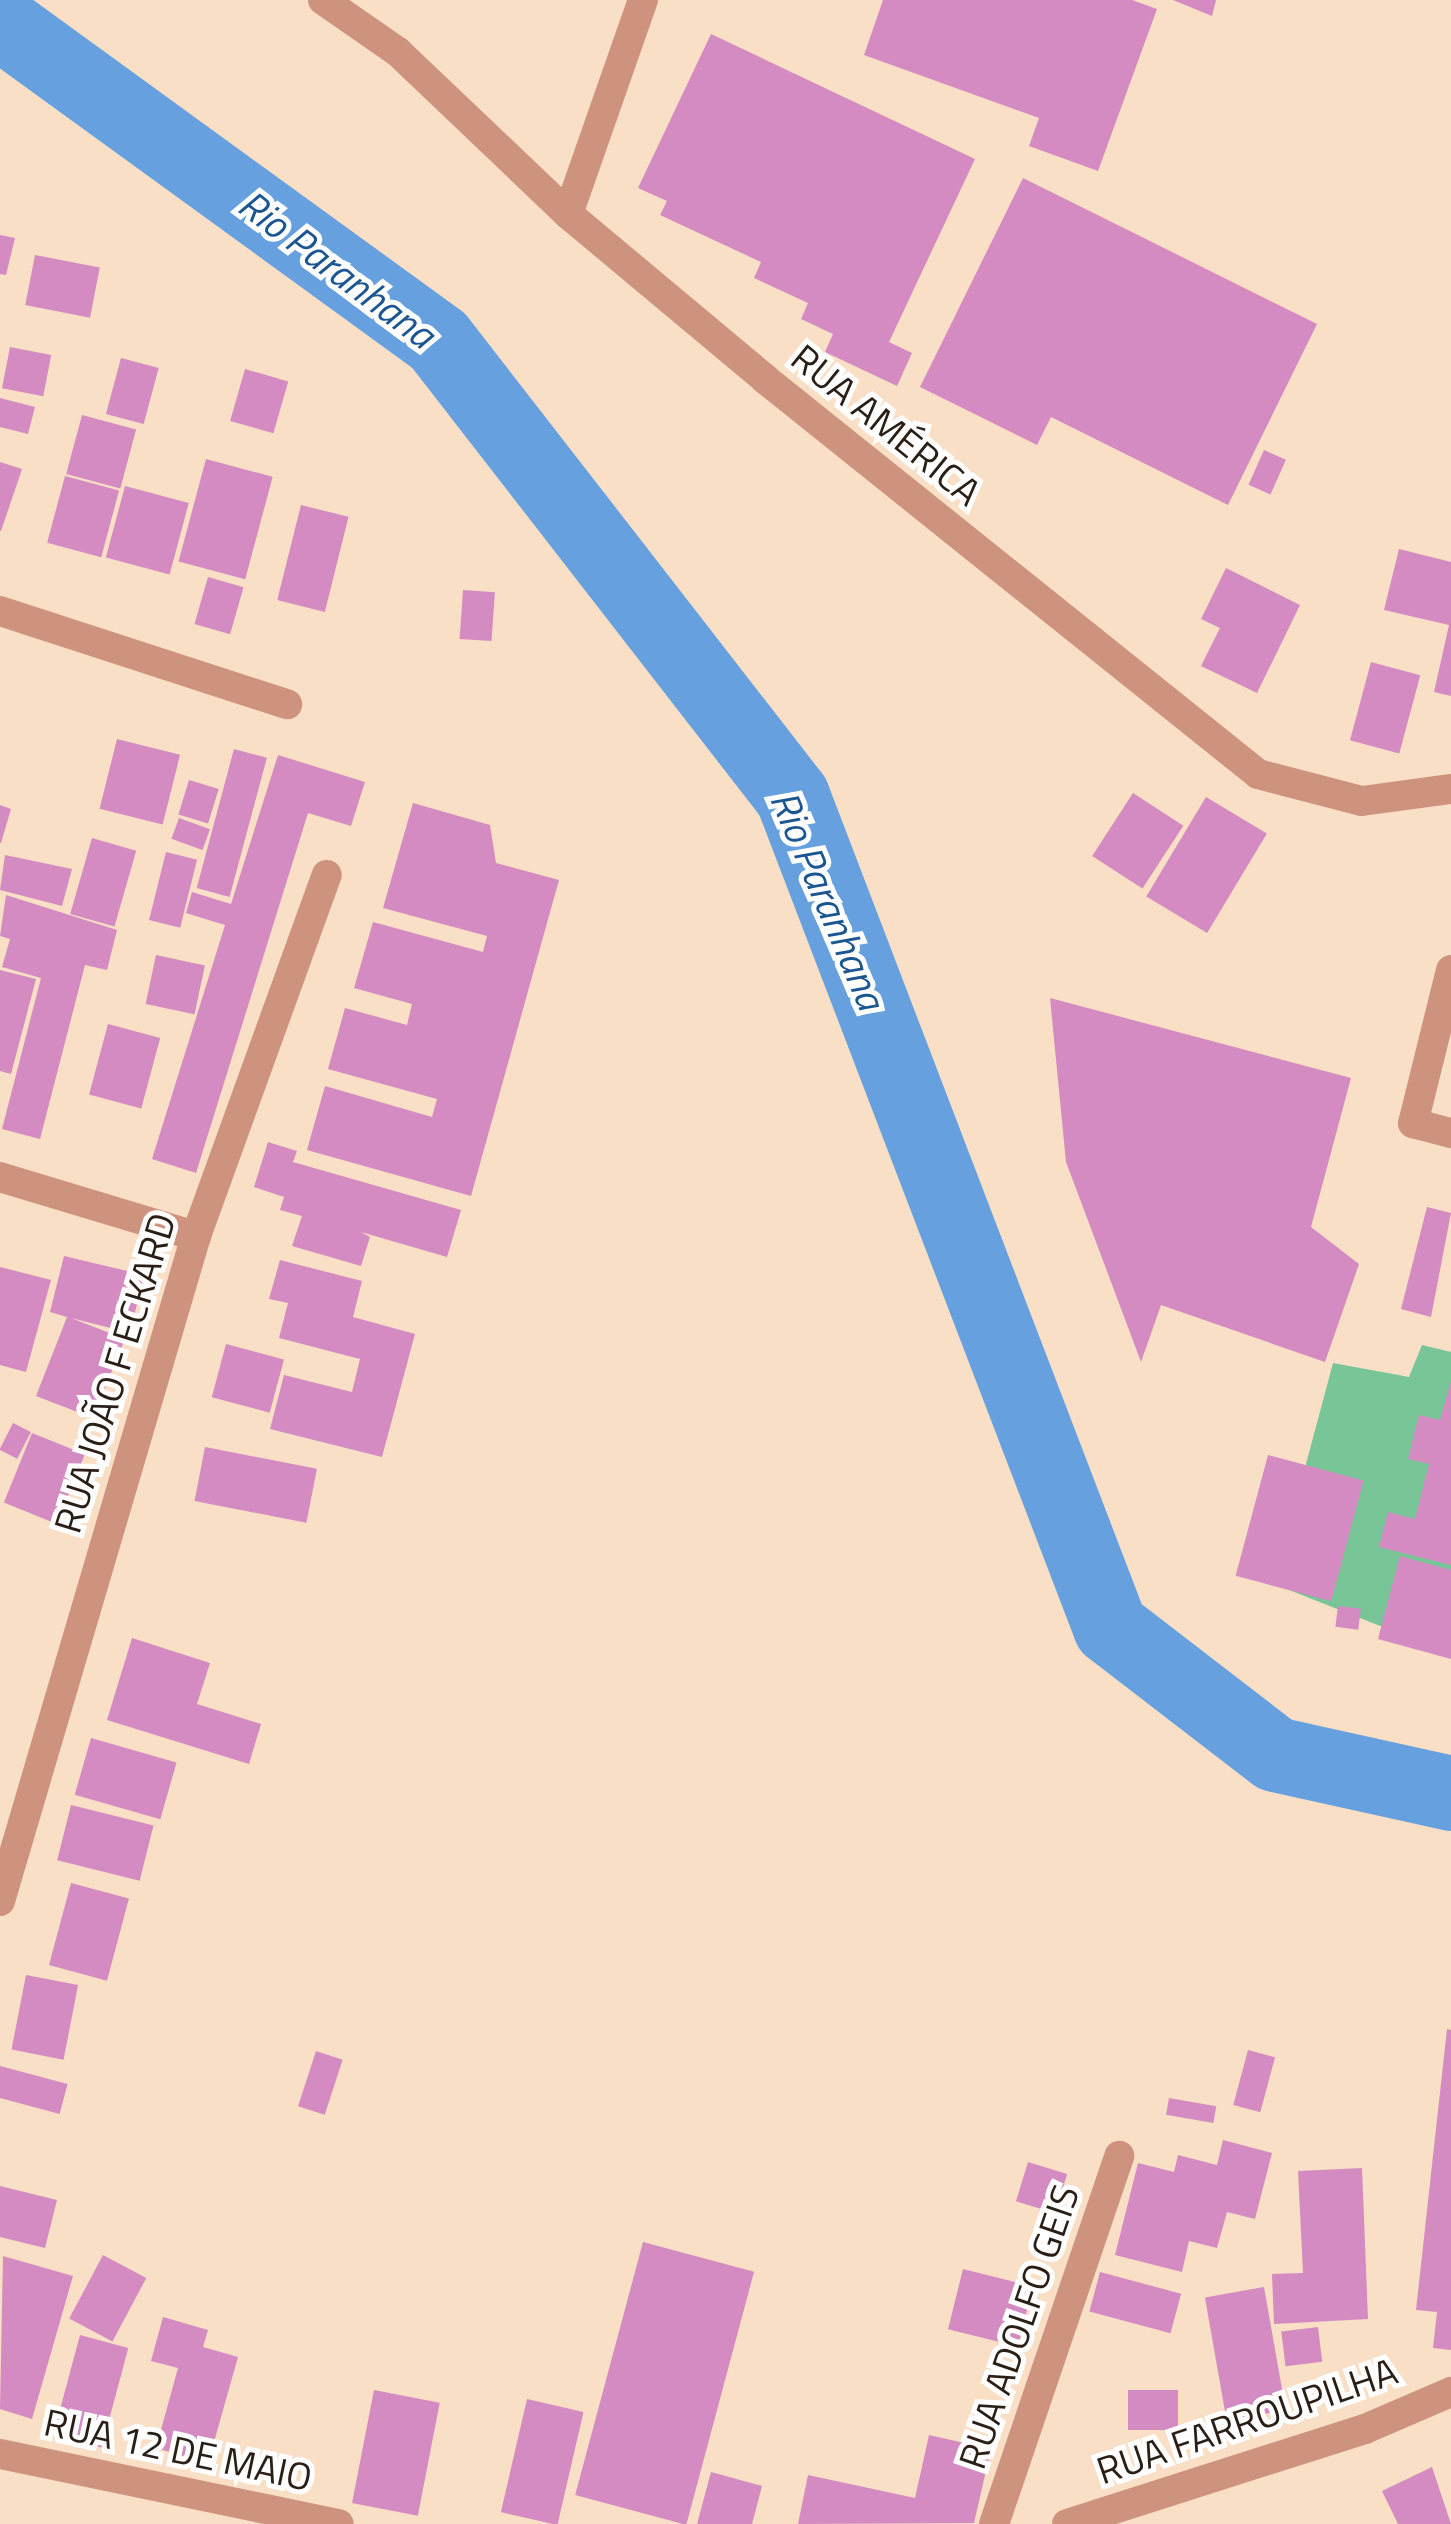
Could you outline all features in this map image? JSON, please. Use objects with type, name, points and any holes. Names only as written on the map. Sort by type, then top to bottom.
[{"type":"street","name":"RUA AMÉRICA","points":[[322,0],[398,52],[568,214],[1258,774],[1362,801],[1451,788]]},
{"type":"street","points":[[568,214],[643,0]]},
{"type":"street","points":[[0,611],[288,704]]},
{"type":"street","name":"RUA JOÃO F ECKARD","points":[[0,1901],[196,1236],[326,875]]},
{"type":"street","points":[[1451,970],[1413,1124],[1451,1133]]},
{"type":"street","points":[[0,1177],[196,1236]]},
{"type":"street","name":"RUA ADOLFO GEIS","points":[[994,2524],[1120,2156]]},
{"type":"street","name":"RUA FARROUPILHA","points":[[1071,2523],[1365,2428],[1451,2392]]},
{"type":"street","name":"RUA 12 DE MAIO","points":[[0,2454],[339,2524]]},
{"type":"green space","points":[[1422,1345],[1451,1352],[1451,1654],[1274,1584],[1333,1363],[1409,1377]]},
{"type":"building","points":[[883,0],[1132,0],[1157,9],[1098,171],[1029,146],[1039,118],[864,55]]},
{"type":"building","points":[[1173,0],[1216,0],[1212,16]]},
{"type":"building","points":[[711,34],[975,159],[889,342],[912,353],[897,386],[825,352],[833,334],[801,319],[808,303],[754,278],[761,262],[660,215],[667,201],[638,188]]},
{"type":"building","points":[[1023,178],[1317,324],[1228,505],[1051,417],[1037,445],[920,387]]},
{"type":"building","points":[[0,235],[15,238],[6,275],[0,274]]},
{"type":"building","points":[[35,255],[100,268],[90,318],[25,305]]},
{"type":"building","points":[[10,347],[51,355],[43,396],[2,388]]},
{"type":"building","points":[[121,358],[159,368],[144,424],[106,414]]},
{"type":"building","points":[[245,369],[288,381],[273,433],[230,421]]},
{"type":"building","points":[[0,398],[35,407],[28,434],[0,427]]},
{"type":"building","points":[[82,415],[136,429],[120,488],[66,474]]},
{"type":"building","points":[[1264,450],[1286,460],[1270,494],[1249,485]]},
{"type":"building","points":[[206,459],[273,477],[245,579],[179,561]]},
{"type":"building","points":[[0,462],[22,469],[1,531],[0,531]]},
{"type":"building","points":[[65,476],[119,490],[101,557],[47,543]]},
{"type":"building","points":[[125,486],[189,503],[170,575],[106,557]]},
{"type":"building","points":[[301,505],[349,517],[325,612],[277,600]]},
{"type":"building","points":[[1399,549],[1451,562],[1451,696],[1434,692],[1449,625],[1384,610]]},
{"type":"building","points":[[1226,568],[1300,605],[1257,693],[1201,666],[1220,628],[1201,619]]},
{"type":"building","points":[[208,577],[244,587],[230,634],[194,624]]},
{"type":"building","points":[[463,590],[495,592],[492,641],[460,639]]},
{"type":"building","points":[[1371,662],[1420,675],[1399,753],[1350,740]]},
{"type":"building","points":[[117,739],[180,755],[163,825],[100,809]]},
{"type":"building","points":[[234,749],[267,758],[230,897],[197,888]]},
{"type":"building","points":[[278,755],[365,782],[351,826],[308,813],[196,1173],[152,1159],[225,925],[186,913],[192,892],[231,904]]},
{"type":"building","points":[[189,780],[219,789],[208,823],[178,814]]},
{"type":"building","points":[[1133,793],[1183,826],[1142,889],[1092,856]]},
{"type":"building","points":[[1206,797],[1267,834],[1207,933],[1146,896]]},
{"type":"building","points":[[413,803],[490,825],[496,863],[559,880],[471,1196],[307,1150],[325,1086],[432,1117],[437,1099],[328,1069],[345,1008],[407,1025],[412,1004],[354,988],[373,922],[483,952],[487,936],[383,908]]},
{"type":"building","points":[[0,805],[11,809],[1,843],[0,843]]},
{"type":"building","points":[[179,818],[210,829],[202,850],[171,839]]},
{"type":"building","points":[[92,838],[136,851],[114,927],[70,914]]},
{"type":"building","points":[[166,852],[197,860],[180,928],[149,920]]},
{"type":"building","points":[[5,855],[72,869],[62,906],[0,890]]},
{"type":"building","points":[[6,895],[117,930],[107,970],[85,965],[40,1139],[2,1129],[41,978],[2,967],[10,939],[0,936]]},
{"type":"building","points":[[156,955],[205,965],[195,1014],[146,1004]]},
{"type":"building","points":[[0,970],[36,979],[11,1074],[0,1071]]},
{"type":"building","points":[[1050,998],[1351,1078],[1311,1227],[1359,1264],[1325,1362],[1161,1305],[1141,1362],[1066,1162]]},
{"type":"building","points":[[108,1024],[160,1038],[141,1108],[89,1095]]},
{"type":"building","points":[[268,1142],[297,1151],[293,1162],[461,1210],[447,1257],[361,1232],[370,1237],[361,1266],[292,1246],[302,1216],[280,1210],[284,1197],[254,1187]]},
{"type":"building","points":[[1427,1207],[1451,1213],[1431,1317],[1401,1309]]},
{"type":"building","points":[[64,1256],[144,1275],[130,1333],[71,1318],[125,1339],[93,1418],[36,1396],[67,1317],[50,1312]]},
{"type":"building","points":[[280,1260],[362,1281],[353,1317],[415,1334],[382,1457],[270,1429],[284,1375],[352,1392],[360,1359],[279,1338],[288,1303],[269,1299]]},
{"type":"building","points":[[0,1267],[51,1280],[26,1372],[0,1365]]},
{"type":"building","points":[[226,1344],[284,1360],[270,1413],[212,1397]]},
{"type":"building","points":[[1451,1381],[1451,1565],[1379,1547],[1388,1512],[1415,1519],[1429,1464],[1408,1459],[1419,1415],[1440,1420]]},
{"type":"building","points":[[13,1423],[31,1432],[17,1459],[0,1450]]},
{"type":"building","points":[[32,1433],[85,1454],[57,1524],[4,1503]]},
{"type":"building","points":[[205,1447],[317,1469],[306,1523],[195,1501]]},
{"type":"building","points":[[1268,1455],[1364,1481],[1331,1601],[1236,1576]]},
{"type":"building","points":[[1400,1556],[1451,1570],[1451,1659],[1378,1639]]},
{"type":"building","points":[[1338,1606],[1361,1609],[1358,1630],[1335,1627]]},
{"type":"building","points":[[132,1638],[210,1663],[197,1704],[261,1724],[249,1764],[107,1720]]},
{"type":"building","points":[[91,1738],[177,1763],[160,1819],[75,1795]]},
{"type":"building","points":[[71,1805],[153,1826],[140,1881],[57,1860]]},
{"type":"building","points":[[71,1883],[129,1899],[107,1981],[49,1965]]},
{"type":"building","points":[[26,1975],[78,1985],[64,2060],[11,2050]]},
{"type":"building","points":[[1447,2029],[1451,2030],[1451,2350],[1433,2348],[1437,2312],[1416,2310]]},
{"type":"building","points":[[1248,2050],[1275,2057],[1260,2112],[1233,2105]]},
{"type":"building","points":[[316,2051],[343,2060],[325,2115],[298,2106]]},
{"type":"building","points":[[0,2066],[68,2084],[60,2114],[0,2098]]},
{"type":"building","points":[[1169,2098],[1216,2106],[1213,2123],[1166,2115]]},
{"type":"building","points":[[1223,2140],[1272,2153],[1255,2219],[1227,2212],[1217,2248],[1189,2241],[1182,2272],[1115,2255],[1138,2163],[1174,2172],[1178,2155],[1217,2165]]},
{"type":"building","points":[[1028,2162],[1067,2174],[1055,2213],[1016,2201]]},
{"type":"building","points":[[1362,2168],[1368,2319],[1274,2324],[1272,2274],[1303,2273],[1298,2171]]},
{"type":"building","points":[[0,2186],[57,2200],[45,2248],[0,2237]]},
{"type":"building","points":[[643,2242],[754,2272],[686,2524],[575,2495]]},
{"type":"building","points":[[103,2255],[146,2278],[112,2342],[69,2319]]},
{"type":"building","points":[[3,2256],[73,2276],[32,2419],[0,2409]]},
{"type":"building","points":[[963,2269],[1033,2286],[1018,2347],[948,2329]]},
{"type":"building","points":[[1100,2272],[1181,2294],[1171,2333],[1089,2312]]},
{"type":"building","points":[[1264,2287],[1286,2410],[1227,2421],[1205,2297]]},
{"type":"building","points":[[163,2317],[208,2330],[203,2347],[238,2357],[208,2463],[156,2448],[178,2368],[151,2361]]},
{"type":"building","points":[[1318,2327],[1322,2362],[1286,2366],[1281,2332]]},
{"type":"building","points":[[80,2335],[128,2348],[102,2447],[53,2434]]},
{"type":"building","points":[[374,2390],[440,2403],[418,2516],[352,2503]]},
{"type":"building","points":[[1128,2390],[1178,2390],[1178,2430],[1128,2430]]},
{"type":"building","points":[[527,2399],[584,2412],[558,2524],[501,2512]]},
{"type":"building","points":[[929,2435],[991,2449],[974,2523],[798,2524],[808,2475],[915,2498]]},
{"type":"building","points":[[1432,2467],[1451,2524],[1398,2524],[1382,2491]]},
{"type":"building","points":[[711,2472],[762,2486],[752,2524],[697,2524]]},
{"type":"waterway","name":"Rio Paranhana","points":[[0,22],[438,340],[792,796],[1110,1627],[1275,1754],[1451,1793]]}]
